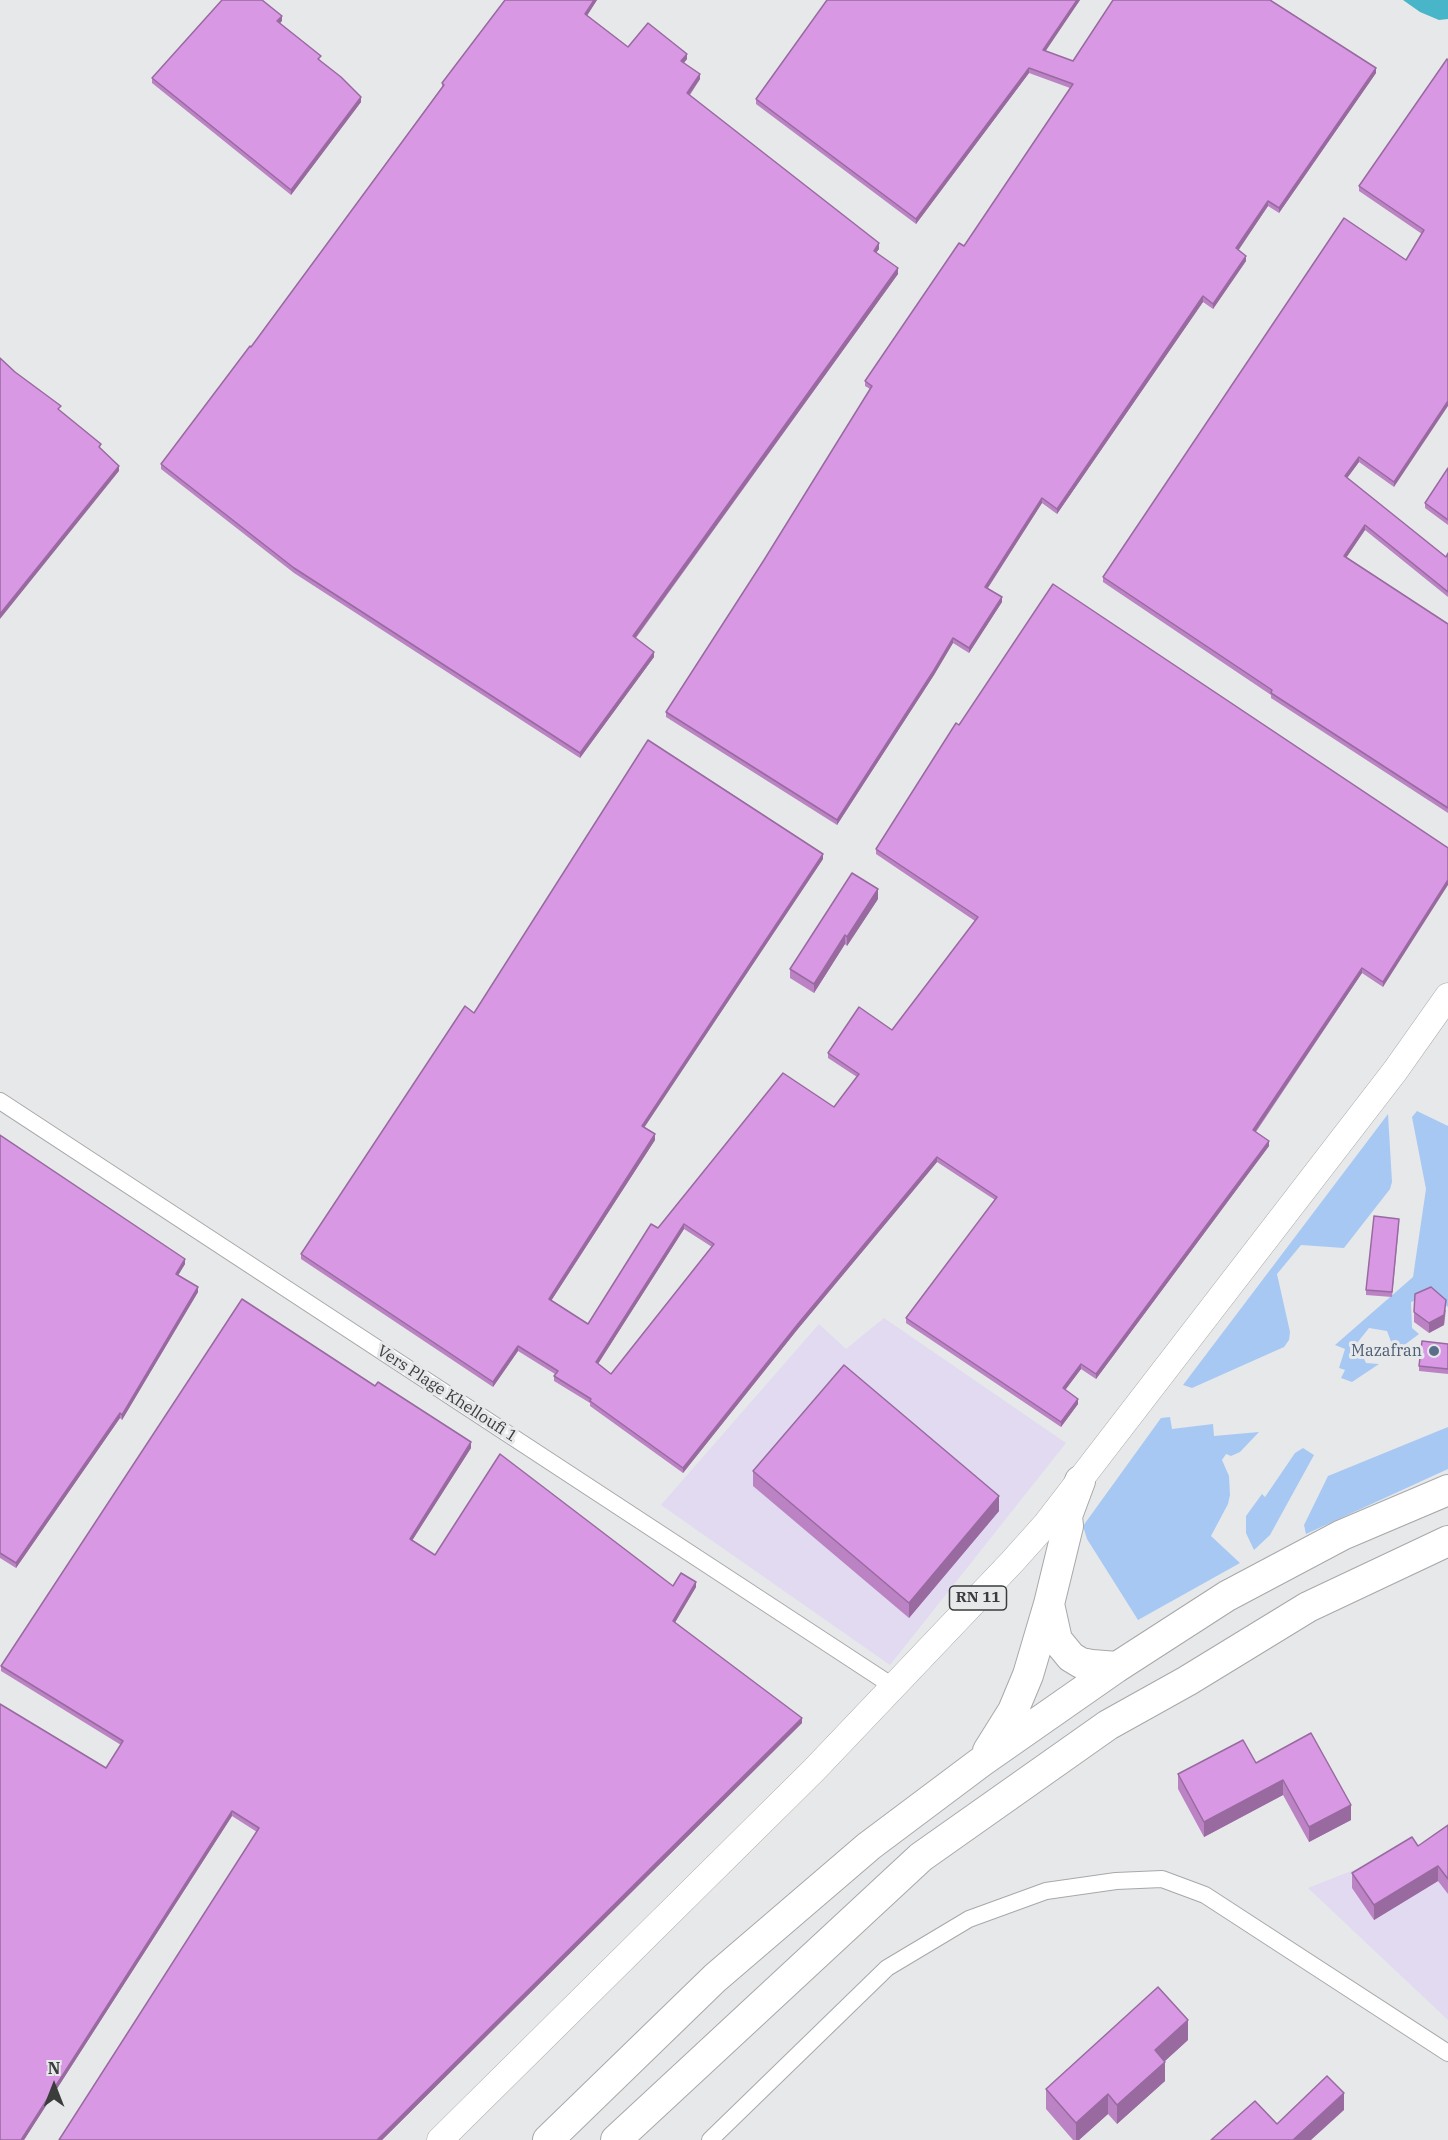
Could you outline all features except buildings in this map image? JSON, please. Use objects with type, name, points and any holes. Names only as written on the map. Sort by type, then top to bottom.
[{"type":"highway","points":[[981,1761],[1013,1711],[1021,1693],[1049,1604],[1068,1526],[1067,1516],[1080,1481]]},
{"type":"highway","points":[[548,2140],[715,1978],[869,1846],[981,1761],[1117,1667],[1227,1596],[1342,1535],[1448,1490]]},
{"type":"highway","points":[[616,2140],[921,1857],[1108,1725],[1187,1681],[1308,1607],[1448,1541]]},
{"type":"highway","points":[[1049,1604],[1057,1640],[1071,1657],[1081,1663],[1117,1667]]},
{"type":"highway","points":[[644,2140],[650,2108]]},
{"type":"main road","name":"RN 11","points":[[440,2140],[805,1779],[1012,1562],[1080,1481],[1395,1071],[1448,996]]},
{"type":"street","name":"Vers Plage Khelloufi 1","points":[[0,1101],[894,1687]]},
{"type":"street","points":[[710,2140],[887,1968],[969,1919],[1046,1891],[1116,1881],[1162,1879],[1205,1895],[1448,2053]]},
{"type":"shaded area","points":[[1403,0],[1448,0],[1448,19],[1439,20],[1420,12]]},
{"type":"shaded area","points":[[1417,1111],[1448,1126],[1448,1307],[1432,1295],[1411,1302],[1412,1328],[1419,1334],[1395,1352],[1387,1331],[1369,1328],[1357,1343],[1366,1363],[1379,1364],[1352,1382],[1341,1378],[1345,1370],[1339,1368],[1345,1349],[1335,1345],[1413,1277],[1426,1189],[1412,1117]]},
{"type":"shaded area","points":[[1388,1114],[1392,1182],[1390,1189],[1344,1248],[1301,1245],[1277,1274],[1290,1332],[1289,1340],[1284,1347],[1192,1388],[1183,1385]]},
{"type":"shaded area","points":[[884,1318],[1066,1443],[890,1665],[661,1505],[819,1324],[846,1349]]},
{"type":"shaded area","points":[[1170,1417],[1172,1429],[1213,1424],[1214,1436],[1259,1432],[1240,1452],[1231,1456],[1226,1454],[1222,1460],[1229,1476],[1230,1495],[1228,1504],[1211,1536],[1240,1563],[1138,1620],[1087,1539],[1083,1526],[1161,1418]]},
{"type":"shaded area","points":[[1448,1427],[1448,1469],[1306,1534],[1304,1525],[1328,1476]]},
{"type":"shaded area","points":[[1303,1448],[1314,1455],[1270,1535],[1254,1550],[1246,1533],[1246,1516],[1262,1494],[1265,1497],[1295,1453]]},
{"type":"shaded area","points":[[1448,1833],[1448,2020],[1308,1888]]},
{"type":"place","name":"Mazafran","points":[[1434,1351]]}]
